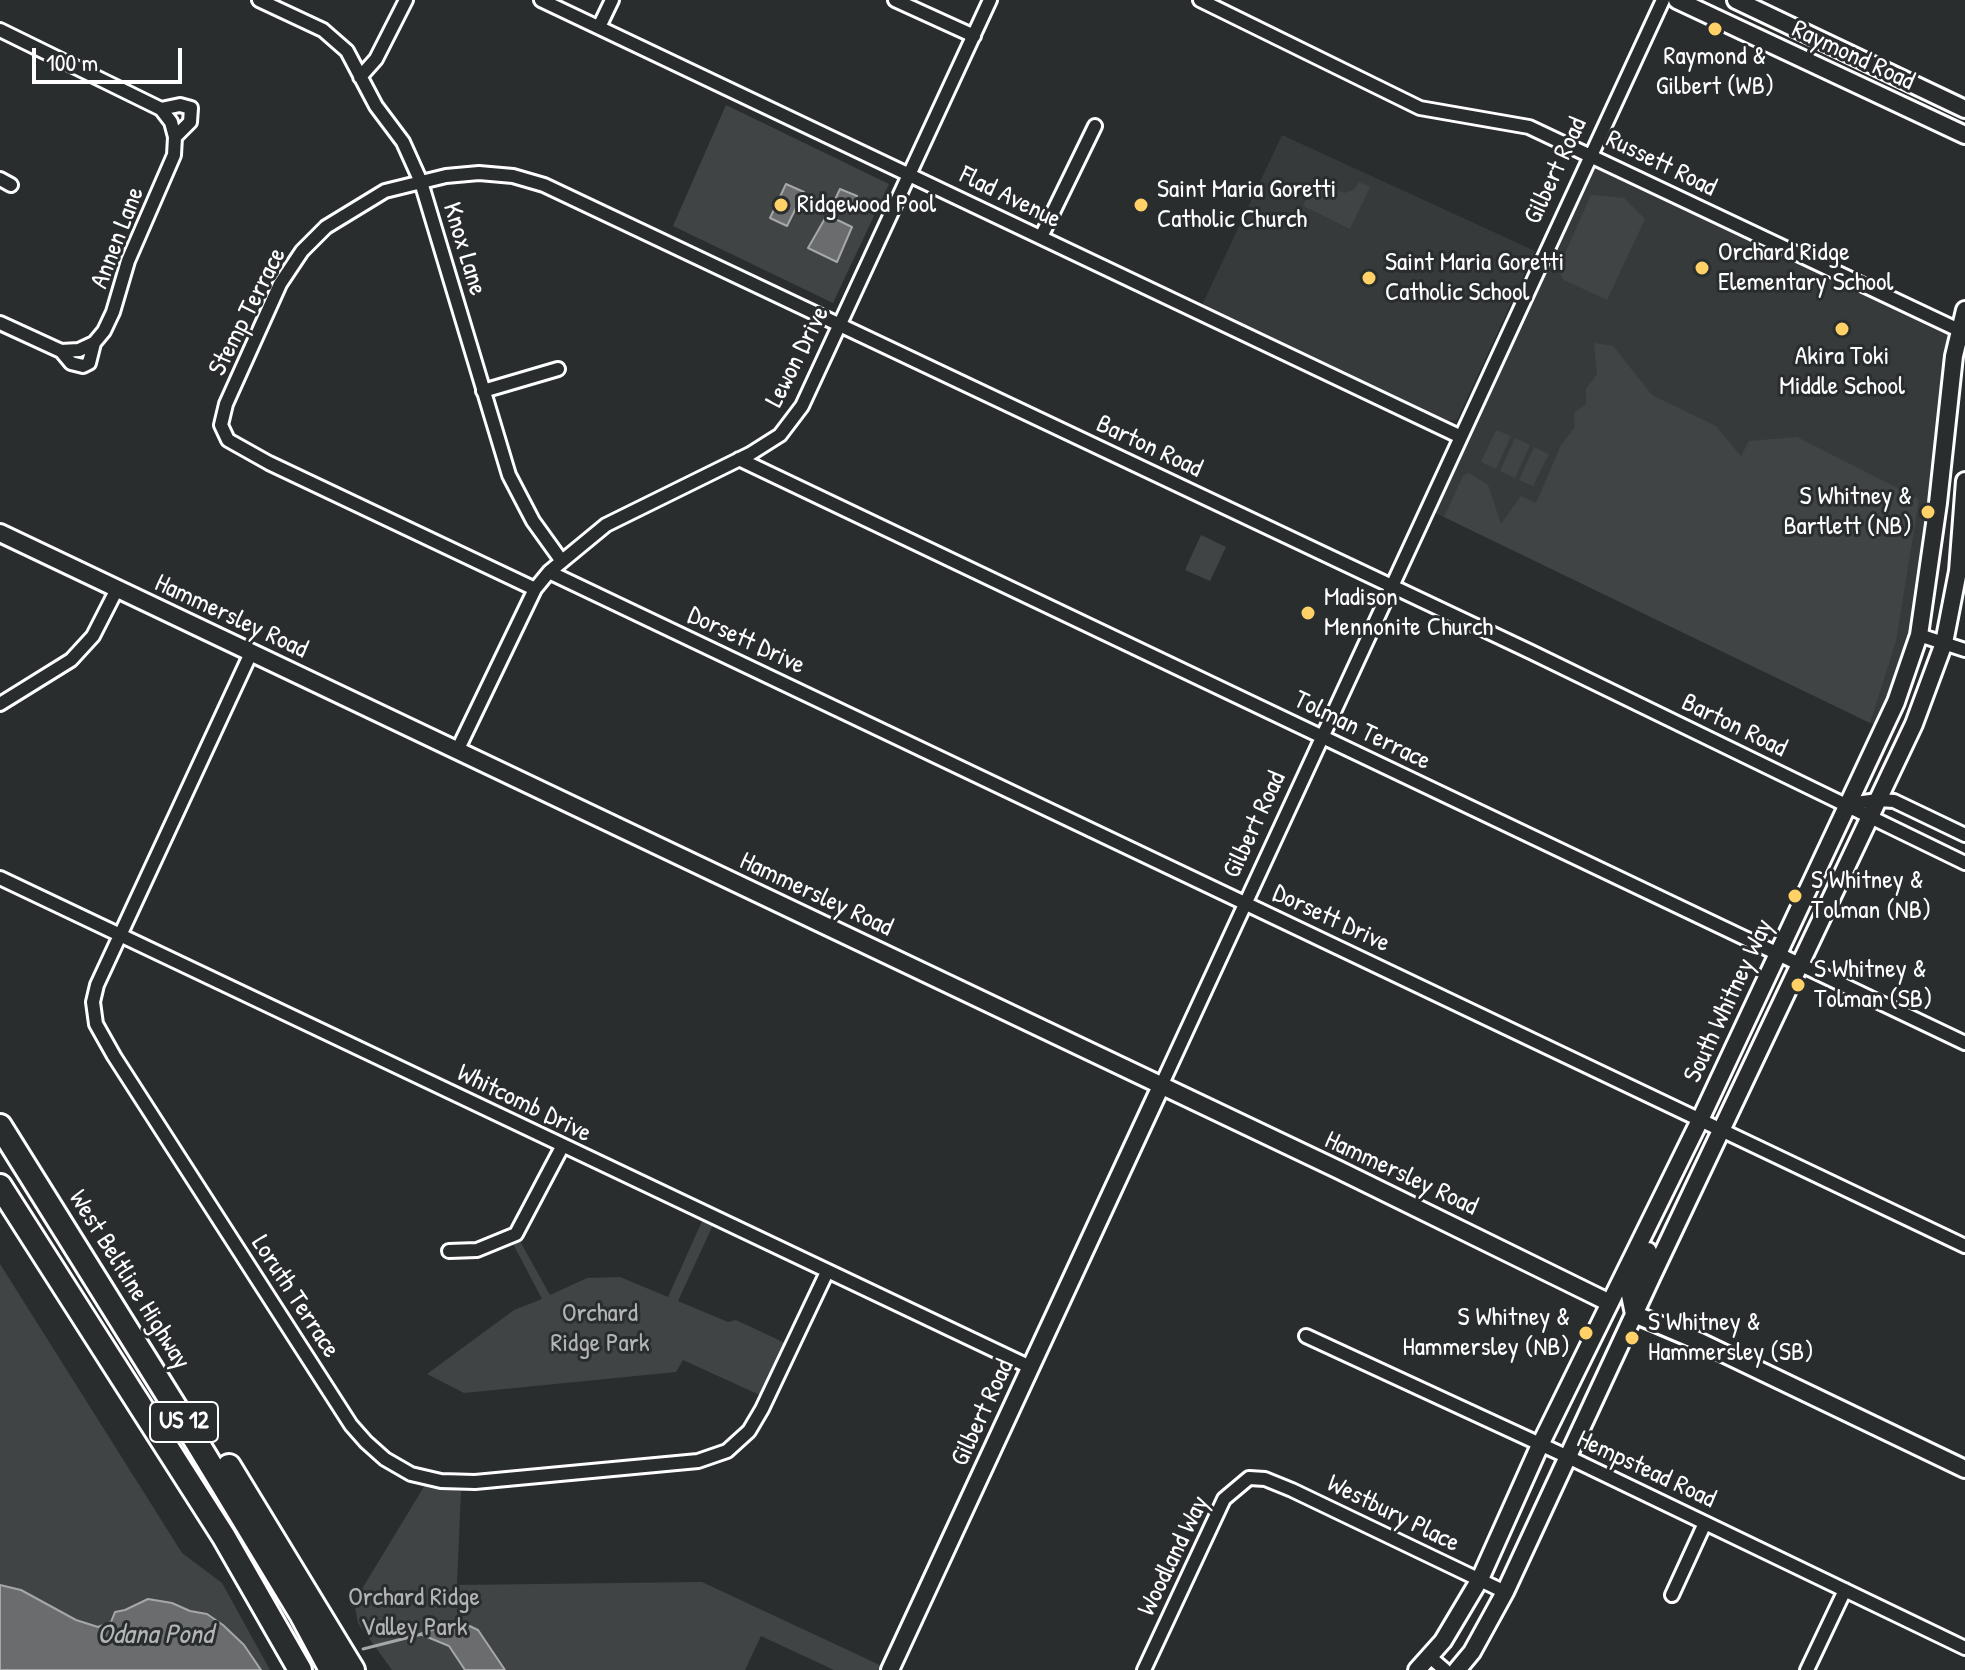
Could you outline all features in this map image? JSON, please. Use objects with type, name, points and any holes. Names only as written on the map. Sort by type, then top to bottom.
[{"type":"highway","name":"West Beltline Highway","points":[[0,1126],[227,1492],[331,1670]]},
{"type":"highway","points":[[32,1177],[226,1461],[353,1670]]},
{"type":"highway","name":"US 12","points":[[0,1186],[224,1537],[300,1670]]},
{"type":"highway","points":[[224,1537],[289,1670]]},
{"type":"main road","name":"Raymond Road","points":[[1677,0],[1965,135]]},
{"type":"main road","name":"Raymond Road","points":[[1736,0],[1965,109]]},
{"type":"main road","name":"South Whitney Way","points":[[1417,1670],[1458,1618],[1480,1579],[1540,1445],[1700,1120],[1896,702],[1919,635],[1965,310]]},
{"type":"main road","name":"South Whitney Way","points":[[1457,1670],[1472,1652],[1505,1592],[1914,724],[1944,643],[1958,571],[1965,484]]},
{"type":"main road","name":"Hammersley Road","points":[[0,533],[1610,1303]]},
{"type":"main road","name":"Gilbert Road","points":[[890,1670],[1161,1086]]},
{"type":"main road","points":[[1674,1174],[1668,1204],[1631,1290],[1634,1314],[1698,1341],[1965,1469]]},
{"type":"street","name":"Knox Lane","points":[[259,0],[323,30],[347,51],[376,106],[403,142],[421,182],[509,475],[533,521],[561,560]]},
{"type":"street","points":[[360,77],[376,59],[406,0]]},
{"type":"street","name":"Flad Avenue","points":[[541,0],[1461,437]]},
{"type":"street","points":[[599,27],[612,0]]},
{"type":"street","points":[[895,0],[974,36]]},
{"type":"street","name":"Lewon Drive","points":[[457,751],[535,589],[561,560],[606,525],[739,459],[780,435],[802,406],[990,0]]},
{"type":"street","name":"Russett Road","points":[[1200,0],[1420,108],[1529,127],[1962,331]]},
{"type":"street","name":"Gilbert Road","points":[[1161,1086],[1663,0]]},
{"type":"street","points":[[0,30],[161,109],[180,105],[191,108],[190,122],[175,137]]},
{"type":"street","name":"Annen Lane","points":[[0,323],[66,351],[71,363],[83,366],[89,363],[94,343],[113,312],[128,261],[174,155],[175,137],[171,122],[161,109]]},
{"type":"street","points":[[1041,237],[1095,126]]},
{"type":"street","name":"Barton Road","points":[[421,182],[479,173],[513,176],[544,185],[1392,585],[1965,863]]},
{"type":"street","name":"Stemp Terrace","points":[[421,182],[385,191],[354,208],[326,227],[302,251],[280,284],[226,404],[221,425],[228,440],[269,463],[535,589]]},
{"type":"street","points":[[483,391],[558,369]]},
{"type":"street","name":"Tolman Terrace","points":[[739,459],[1965,1043]]},
{"type":"street","points":[[1940,482],[1965,484]]},
{"type":"street","name":"Dorsett Drive","points":[[549,572],[1965,1246]]},
{"type":"street","points":[[0,704],[71,660],[93,636],[117,589]]},
{"type":"street","points":[[1919,635],[1965,650]]},
{"type":"street","name":"Loruth Terrace","points":[[251,653],[97,985],[93,1002],[96,1024],[114,1056],[351,1425],[385,1459],[411,1474],[441,1481],[475,1482],[698,1461],[727,1451],[749,1431],[827,1272]]},
{"type":"street","points":[[1848,804],[1894,801],[1965,835]]},
{"type":"street","name":"Whitcomb Drive","points":[[0,878],[1030,1367]]},
{"type":"street","points":[[449,1251],[477,1250],[516,1234],[562,1147]]},
{"type":"street","name":"Hempstead Road","points":[[1306,1336],[1568,1457],[1965,1648]]},
{"type":"street","name":"Woodland Way","points":[[1144,1670],[1224,1499],[1249,1478],[1260,1479]]},
{"type":"street","name":"Westbury Place","points":[[1260,1479],[1292,1490],[1505,1592]]},
{"type":"street","points":[[1672,1595],[1705,1523]]},
{"type":"street","points":[[1807,1670],[1845,1590]]},
{"type":"street","points":[[1430,1657],[1445,1670]]},
{"type":"shaded area","name":"Saint Maria Goretti Catholic School","points":[[1282,135],[1535,251],[1457,420],[1444,421],[1202,305]]},
{"type":"shaded area","points":[[1590,154],[1959,329],[1919,635],[1883,729],[1427,509]]},
{"type":"green space","name":"Ridgewood Pool","points":[[726,105],[889,184],[833,303],[673,226]]},
{"type":"green space","points":[[1315,179],[1344,193],[1354,190],[1359,182],[1370,187],[1350,229],[1303,206]]},
{"type":"green space","points":[[1591,195],[1624,198],[1645,219],[1607,300],[1564,280],[1558,269]]},
{"type":"green space","points":[[1594,343],[1613,346],[1652,395],[1716,426],[1741,456],[1749,441],[1797,437],[1919,499],[1896,641],[1870,723],[1444,517],[1463,476],[1469,473],[1488,485],[1501,524],[1521,496],[1536,503],[1561,445],[1575,427],[1574,413],[1586,404],[1586,389],[1597,374]]},
{"type":"green space","points":[[1496,430],[1511,436],[1496,469],[1481,462]]},
{"type":"green space","points":[[1515,438],[1530,445],[1515,478],[1500,471]]},
{"type":"green space","points":[[1534,447],[1549,454],[1533,486],[1519,480]]},
{"type":"green space","points":[[1201,535],[1226,547],[1210,581],[1185,570]]},
{"type":"green space","name":"Orchard Ridge Park","points":[[703,1219],[713,1225],[678,1301],[728,1322],[736,1320],[787,1344],[762,1396],[683,1360],[676,1372],[464,1393],[427,1374],[514,1310],[542,1299],[510,1238],[516,1234],[550,1295],[587,1278],[620,1277],[668,1297]]},
{"type":"green space","points":[[0,1264],[182,1553],[222,1583],[270,1670],[0,1670]]},
{"type":"green space","name":"Orchard Ridge Valley Park","points":[[425,1485],[461,1491],[457,1585],[702,1582],[884,1667],[882,1670],[834,1670],[761,1636],[745,1670],[392,1670],[358,1623],[354,1602]]},
{"type":"water","points":[[786,184],[804,192],[787,226],[770,218]]},
{"type":"water","points":[[840,189],[857,196],[849,213],[832,206]]},
{"type":"water","points":[[827,215],[852,227],[837,262],[808,248]]},
{"type":"water","name":"Odana Pond","points":[[0,1585],[21,1590],[76,1620],[98,1627],[111,1622],[115,1612],[148,1599],[207,1614],[244,1645],[261,1670],[0,1670]]},
{"type":"water","points":[[459,1621],[478,1630],[505,1670],[465,1670],[449,1646],[420,1634]]},
{"type":"waterway","points":[[363,1649],[422,1634]]},
{"type":"place","name":"Raymond & Gilbert (WB)","points":[[1715,29]]},
{"type":"place","name":"Ridgewood Pool","points":[[781,205]]},
{"type":"place","name":"Saint Maria Goretti Catholic Church","points":[[1141,205]]},
{"type":"place","name":"Orchard Ridge Elementary School","points":[[1702,268]]},
{"type":"place","name":"Saint Maria Goretti Catholic School","points":[[1369,278]]},
{"type":"place","name":"Akira Toki Middle School","points":[[1842,329]]},
{"type":"place","name":"S Whitney & Bartlett (NB)","points":[[1928,512]]},
{"type":"place","name":"Madison Mennonite Church","points":[[1308,613]]},
{"type":"place","name":"S Whitney & Tolman (NB)","points":[[1795,896]]},
{"type":"place","name":"S Whitney & Tolman (SB)","points":[[1798,985]]},
{"type":"place","name":"S Whitney & Hammersley (NB)","points":[[1586,1333]]},
{"type":"place","name":"S Whitney & Hammersley (SB)","points":[[1632,1338]]}]
